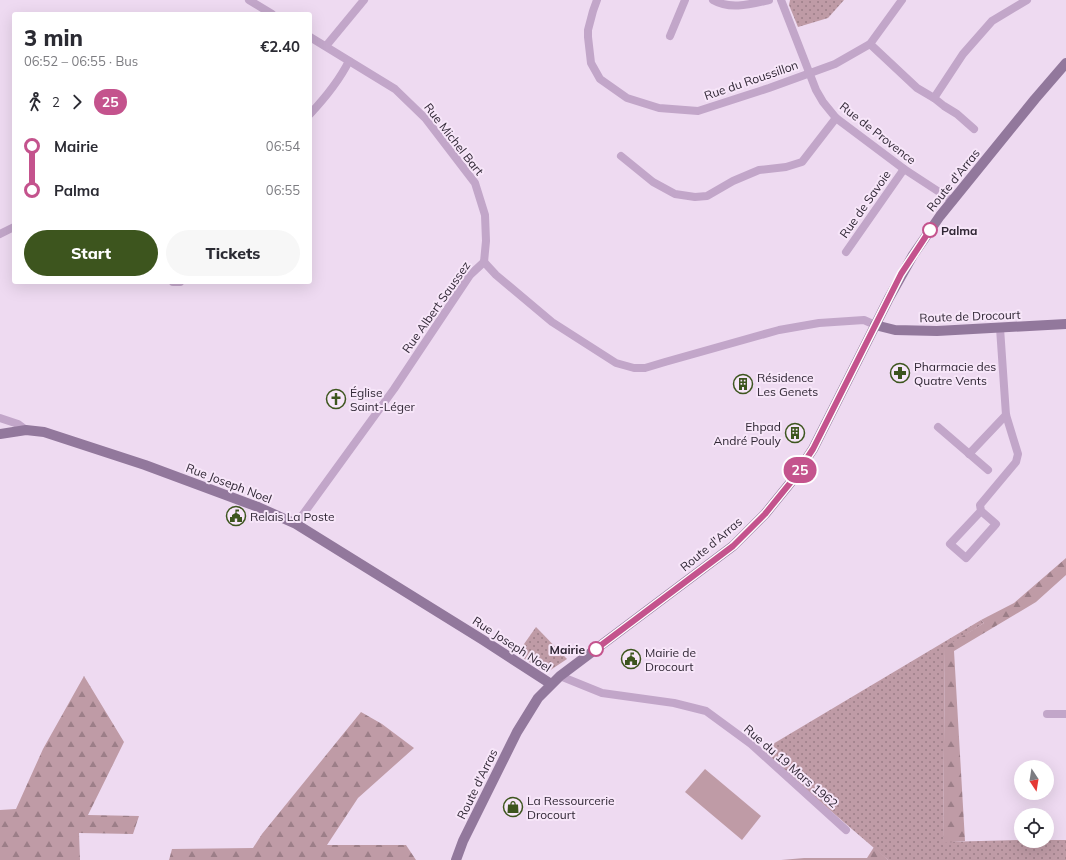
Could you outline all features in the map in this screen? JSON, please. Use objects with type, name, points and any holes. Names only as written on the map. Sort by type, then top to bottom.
[{"type":"main road","name":"Route d'Arras","points":[[456,860],[463,841],[517,732],[538,698],[560,676],[733,546],[765,514],[791,482],[813,449],[901,274],[913,255],[940,216],[1066,63]]},
{"type":"main road","name":"Route de Drocourt","points":[[875,325],[895,330],[937,331],[1066,324]]},
{"type":"main road","name":"Rue Joseph Noel","points":[[0,434],[26,430],[44,432],[145,465],[258,507],[296,524],[484,640],[551,684]]},
{"type":"street","points":[[249,0],[269,12]]},
{"type":"street","points":[[326,46],[364,0]]},
{"type":"street","name":"Rue du Roussillon","points":[[597,0],[588,30],[591,63],[600,79],[627,98],[659,108],[698,111],[769,88],[835,64],[870,44]]},
{"type":"street","points":[[670,36],[685,0]]},
{"type":"street","points":[[713,0],[720,4],[744,6],[769,0]]},
{"type":"street","name":"Rue de Provence","points":[[781,0],[808,73],[823,102],[836,118],[904,169],[953,201]]},
{"type":"street","points":[[902,0],[870,44],[917,88],[957,114],[974,129]]},
{"type":"street","points":[[934,98],[963,54],[992,21],[1026,0]]},
{"type":"street","name":"Rue Michel Bart","points":[[312,38],[394,89],[426,119],[475,182],[485,215],[486,241],[484,262]]},
{"type":"street","points":[[312,112],[327,95],[349,61]]},
{"type":"street","points":[[621,156],[653,182],[675,194],[695,197],[707,196],[758,170],[786,167],[802,162],[836,118]]},
{"type":"street","name":"Rue de Savoie","points":[[846,252],[904,169]]},
{"type":"street","points":[[0,234],[12,227]]},
{"type":"street","name":"Rue Albert Saussez","points":[[296,524],[394,389],[470,276],[484,262],[496,275],[552,322],[616,363],[634,368],[645,368],[779,330],[819,323],[864,320],[875,325]]},
{"type":"street","points":[[980,511],[996,524],[966,558],[950,544],[980,511],[980,505],[1016,462],[1018,454],[1006,415],[1000,328]]},
{"type":"street","points":[[969,454],[1006,415]]},
{"type":"street","points":[[0,418],[18,424],[26,430]]},
{"type":"street","points":[[938,427],[988,470]]},
{"type":"street","name":"Rue du 19 Mars 1962","points":[[560,676],[602,692],[674,703],[706,711],[751,744],[846,830]]},
{"type":"street","points":[[1047,714],[1066,714]]},
{"type":"green space","points":[[790,0],[844,0],[828,18],[798,27],[789,5]]},
{"type":"green space","points":[[1066,558],[1066,575],[1036,602],[954,651],[965,841],[943,843],[945,647],[984,623],[981,620],[1014,603]]},
{"type":"green space","points":[[981,620],[984,623],[945,648],[943,842],[1014,840],[1014,848],[1054,848],[1054,840],[1066,840],[1066,860],[888,860],[761,751]]},
{"type":"green space","points":[[536,627],[567,659],[549,671],[543,671],[517,654]]},
{"type":"green space","points":[[84,676],[124,742],[88,815],[139,816],[133,834],[79,833],[80,860],[0,860],[0,810],[16,809],[43,749]]},
{"type":"green space","points":[[361,712],[382,724],[414,748],[358,798],[327,845],[406,845],[416,860],[169,860],[172,849],[253,848],[262,834]]},
{"type":"green space","points":[[705,769],[761,816],[742,840],[685,792]]},
{"type":"green space","points":[[874,847],[888,860],[781,860],[804,858],[867,858]]},
{"type":"bus line","name":"25","points":[[596,649],[694,577],[733,546],[765,514],[791,482],[813,449],[901,274],[930,230]]},
{"type":"place","name":"Palma","points":[[930,230]]},
{"type":"place","name":"Pharmacie des Quatre Vents","points":[[900,373]]},
{"type":"place","name":"Résidence Les Genets","points":[[743,384]]},
{"type":"place","name":"Église Saint-Léger","points":[[336,399]]},
{"type":"place","name":"Ehpad André Pouly","points":[[795,433]]},
{"type":"place","name":"Relais La Poste","points":[[236,516]]},
{"type":"place","name":"Mairie","points":[[596,649]]},
{"type":"place","name":"Mairie de Drocourt","points":[[631,659]]},
{"type":"place","name":"La Ressourcerie Drocourt","points":[[513,807]]}]
